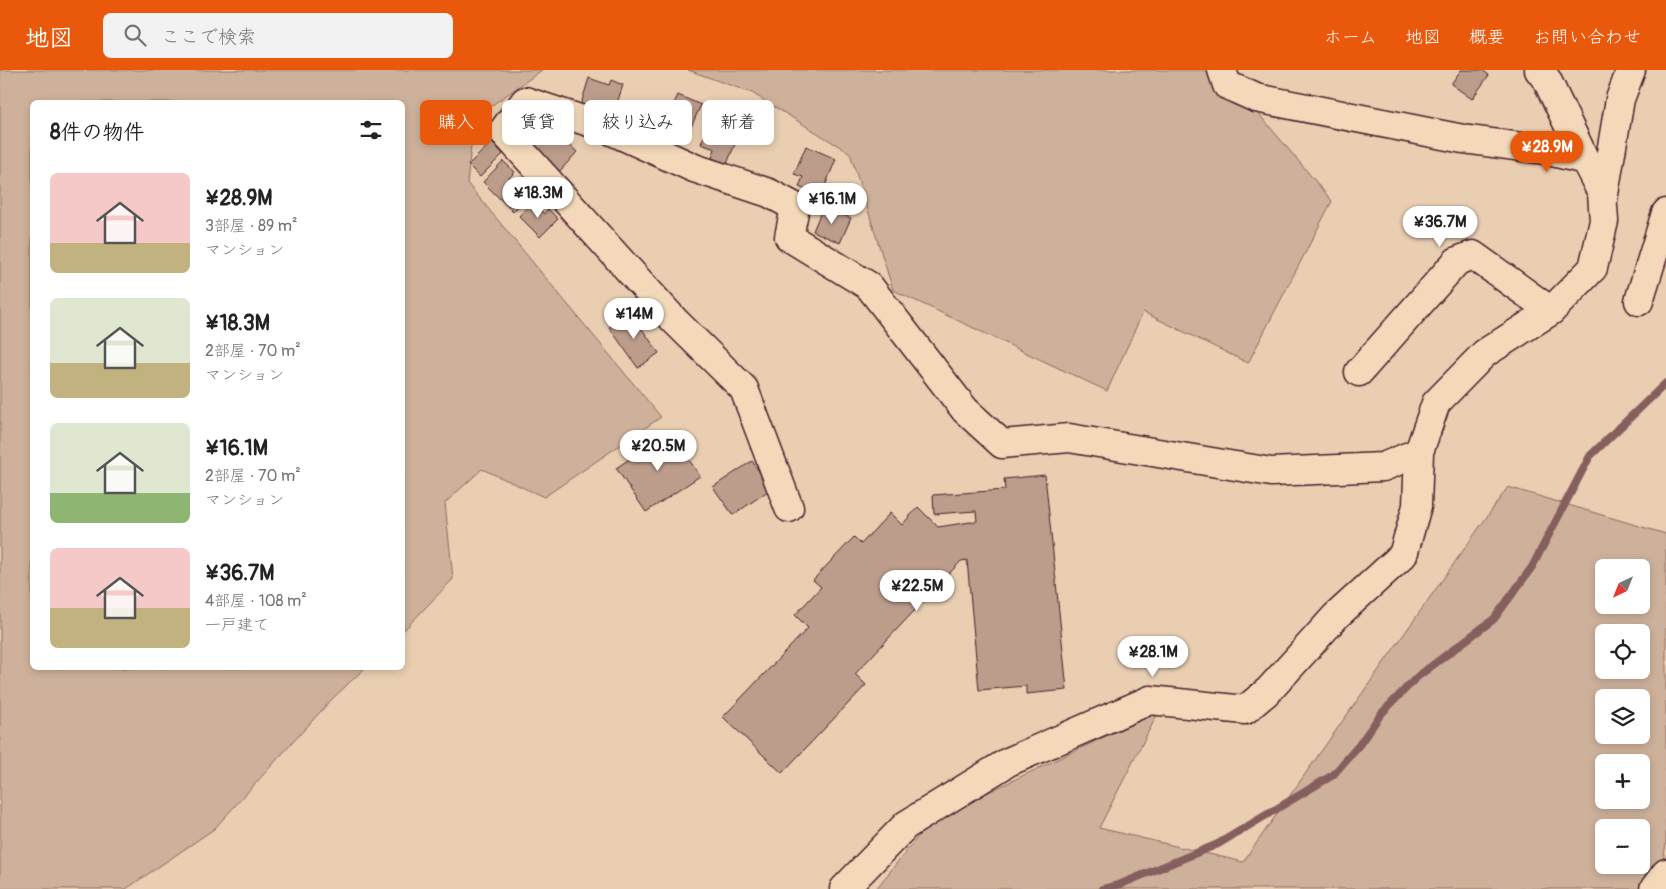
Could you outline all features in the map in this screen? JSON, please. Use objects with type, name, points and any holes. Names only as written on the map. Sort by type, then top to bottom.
[{"type":"street","points":[[1222,70],[1227,85],[1256,98],[1463,140],[1544,150],[1585,160]]},
{"type":"street","points":[[844,889],[906,825],[1008,762],[1150,700],[1245,710],[1269,690],[1336,616],[1403,554],[1417,506],[1419,452],[1436,404],[1485,353],[1551,311],[1593,268],[1604,221],[1602,194],[1547,80],[1538,70]]},
{"type":"street","points":[[1603,200],[1620,99],[1631,70]]},
{"type":"street","points":[[789,508],[744,388],[674,320],[503,131],[525,101],[601,126],[694,168],[769,193],[795,207],[789,237],[869,286],[965,410],[1002,444],[1069,438],[1271,472],[1383,467],[1419,452]]},
{"type":"street","points":[[1639,301],[1666,213]]},
{"type":"street","points":[[1359,372],[1457,261],[1473,256],[1551,311]]},
{"type":"street","points":[[1654,889],[1666,873]]},
{"type":"shaded area","points":[[0,70],[542,70],[492,105],[492,100],[420,100],[420,145],[471,145],[467,183],[661,417],[544,497],[482,469],[445,503],[453,579],[405,629],[405,100],[30,100],[30,670],[363,670],[331,700],[214,829],[126,889],[0,889]]},
{"type":"shaded area","points":[[688,70],[1222,70],[1332,201],[1248,363],[1143,312],[1107,391],[893,290],[850,153],[774,106],[774,100],[763,100],[752,93]]},
{"type":"shaded area","points":[[1508,487],[1666,534],[1666,844],[1658,889],[876,889],[924,829],[980,796],[1159,711],[1099,828],[1243,862]]},
{"type":"building","points":[[1461,70],[1482,70],[1489,75],[1472,99],[1451,84]]},
{"type":"building","points":[[589,78],[609,85],[611,80],[623,85],[618,100],[584,100],[584,105],[581,104]]},
{"type":"building","points":[[678,95],[690,100],[676,100]]},
{"type":"building","points":[[692,101],[701,105],[692,125]]},
{"type":"building","points":[[492,142],[503,154],[480,177],[468,165],[489,145],[492,145]]},
{"type":"building","points":[[530,145],[570,145],[577,152],[559,172]]},
{"type":"building","points":[[704,145],[734,145],[727,164],[712,158],[715,149]]},
{"type":"building","points":[[806,146],[836,159],[821,196],[799,187],[803,177],[794,174]]},
{"type":"building","points":[[503,161],[515,172],[509,178],[528,196],[513,212],[483,182]]},
{"type":"building","points":[[532,202],[544,214],[548,209],[558,219],[540,237],[519,216]]},
{"type":"building","points":[[823,207],[851,218],[840,243],[813,231]]},
{"type":"building","points":[[630,312],[659,353],[638,368],[609,327]]},
{"type":"building","points":[[670,432],[700,476],[646,512],[616,468]]},
{"type":"building","points":[[752,461],[771,489],[733,515],[713,487]]},
{"type":"building","points":[[1045,475],[1067,690],[1026,694],[1026,686],[979,690],[967,560],[961,561],[855,674],[866,685],[782,773],[723,717],[808,628],[795,615],[821,587],[813,580],[854,537],[861,544],[890,513],[902,525],[918,507],[938,527],[977,521],[976,511],[934,514],[933,495],[1005,490],[1004,479]]},
{"type":"waterway","points":[[1102,889],[1121,884],[1218,844],[1333,775],[1359,745],[1381,714],[1417,677],[1494,619],[1532,567],[1590,456],[1666,383]]}]
